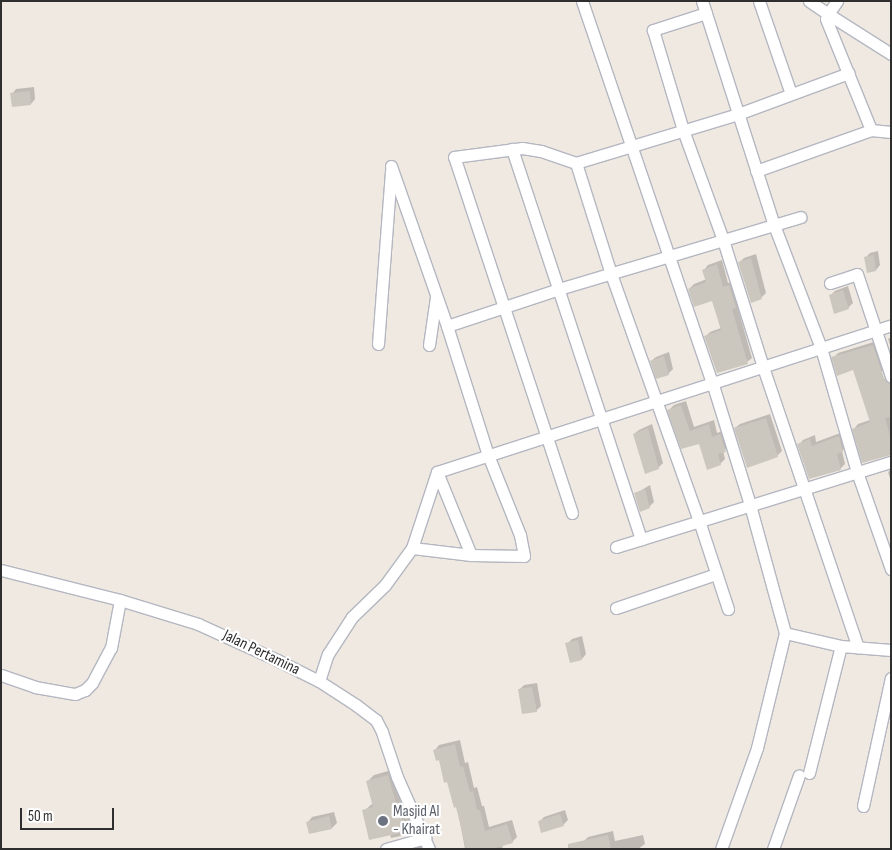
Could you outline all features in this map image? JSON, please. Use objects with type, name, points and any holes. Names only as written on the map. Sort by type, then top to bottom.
[{"type":"street","points":[[582,1],[712,382],[750,505],[785,633],[757,748],[721,849]]},
{"type":"street","points":[[702,1],[774,225],[821,348],[857,472],[891,569]]},
{"type":"street","points":[[759,1],[791,94]]},
{"type":"street","points":[[809,1],[891,54]]},
{"type":"street","points":[[837,1],[826,19],[871,130]]},
{"type":"street","points":[[706,13],[653,30],[683,130],[723,240],[763,367],[858,647]]},
{"type":"street","points":[[572,513],[502,307],[454,157],[522,148],[541,151],[576,163],[738,114],[849,73]]},
{"type":"street","points":[[756,171],[871,130],[891,132]]},
{"type":"street","points":[[512,149],[641,539]]},
{"type":"street","points":[[576,163],[611,274],[699,521],[728,609]]},
{"type":"street","points":[[378,344],[391,166],[447,326],[488,455],[520,535],[524,556],[471,555],[412,548]]},
{"type":"street","points":[[447,326],[559,289],[800,217]]},
{"type":"street","points":[[830,283],[857,274],[891,376]]},
{"type":"street","points":[[429,345],[436,296]]},
{"type":"street","points":[[437,472],[891,325]]},
{"type":"street","points":[[616,547],[891,462]]},
{"type":"street","points":[[319,681],[328,654],[352,617],[385,585],[412,548],[437,472]]},
{"type":"street","points":[[437,472],[471,555]]},
{"type":"street","name":"Jalan Pertamina","points":[[1,570],[120,600],[198,624],[319,681],[376,720],[397,777],[427,843]]},
{"type":"street","points":[[616,608],[716,574]]},
{"type":"street","points":[[1,675],[35,687],[75,694],[85,690],[92,683],[111,648],[120,600]]},
{"type":"street","points":[[785,633],[841,646],[891,650]]},
{"type":"street","points":[[773,849],[804,774],[841,646]]},
{"type":"street","points":[[863,806],[891,678]]},
{"type":"street","points":[[386,849],[427,843]]},
{"type":"building","points":[[30,91],[31,105],[12,107],[10,93]]},
{"type":"building","points":[[874,255],[876,271],[867,273],[864,257]]},
{"type":"building","points":[[751,258],[762,299],[751,303],[738,262]]},
{"type":"building","points":[[717,264],[723,287],[729,285],[736,308],[732,309],[748,364],[717,373],[704,336],[721,330],[712,301],[694,307],[688,289],[706,282],[702,270]]},
{"type":"building","points":[[843,290],[849,309],[834,314],[829,295]]},
{"type":"building","points":[[873,345],[884,378],[891,383],[891,417],[885,418],[891,439],[891,455],[862,463],[852,429],[870,422],[853,370],[837,376],[831,357]]},
{"type":"building","points":[[664,356],[669,375],[656,379],[650,361]]},
{"type":"building","points":[[681,405],[690,431],[709,424],[712,437],[720,434],[726,452],[718,454],[721,465],[707,470],[699,444],[681,449],[667,410]]},
{"type":"building","points":[[766,418],[778,457],[747,468],[734,428]]},
{"type":"building","points":[[648,428],[659,469],[645,474],[633,434]]},
{"type":"building","points":[[839,436],[843,452],[837,454],[841,470],[809,479],[797,444],[810,439],[812,446]]},
{"type":"building","points":[[645,489],[650,508],[640,512],[634,493]]},
{"type":"building","points":[[578,640],[582,660],[570,663],[565,643]]},
{"type":"building","points":[[532,687],[537,712],[522,714],[518,689]]},
{"type":"building","points":[[455,744],[460,767],[463,766],[470,792],[473,791],[477,810],[480,810],[485,831],[507,824],[513,843],[492,849],[466,849],[456,807],[454,808],[447,782],[444,783],[439,760],[436,761],[433,750]]},
{"type":"building","name":"Masjid Al - Khairat","points":[[388,775],[396,803],[398,802],[405,832],[369,840],[362,810],[373,807],[366,781]]},
{"type":"building","points":[[560,814],[564,826],[541,833],[538,821]]},
{"type":"building","points":[[329,816],[332,829],[309,834],[306,822]]},
{"type":"building","points":[[608,835],[611,849],[568,849],[568,844]]},
{"type":"place","name":"Masjid Al - Khairat","points":[[383,821]]}]
